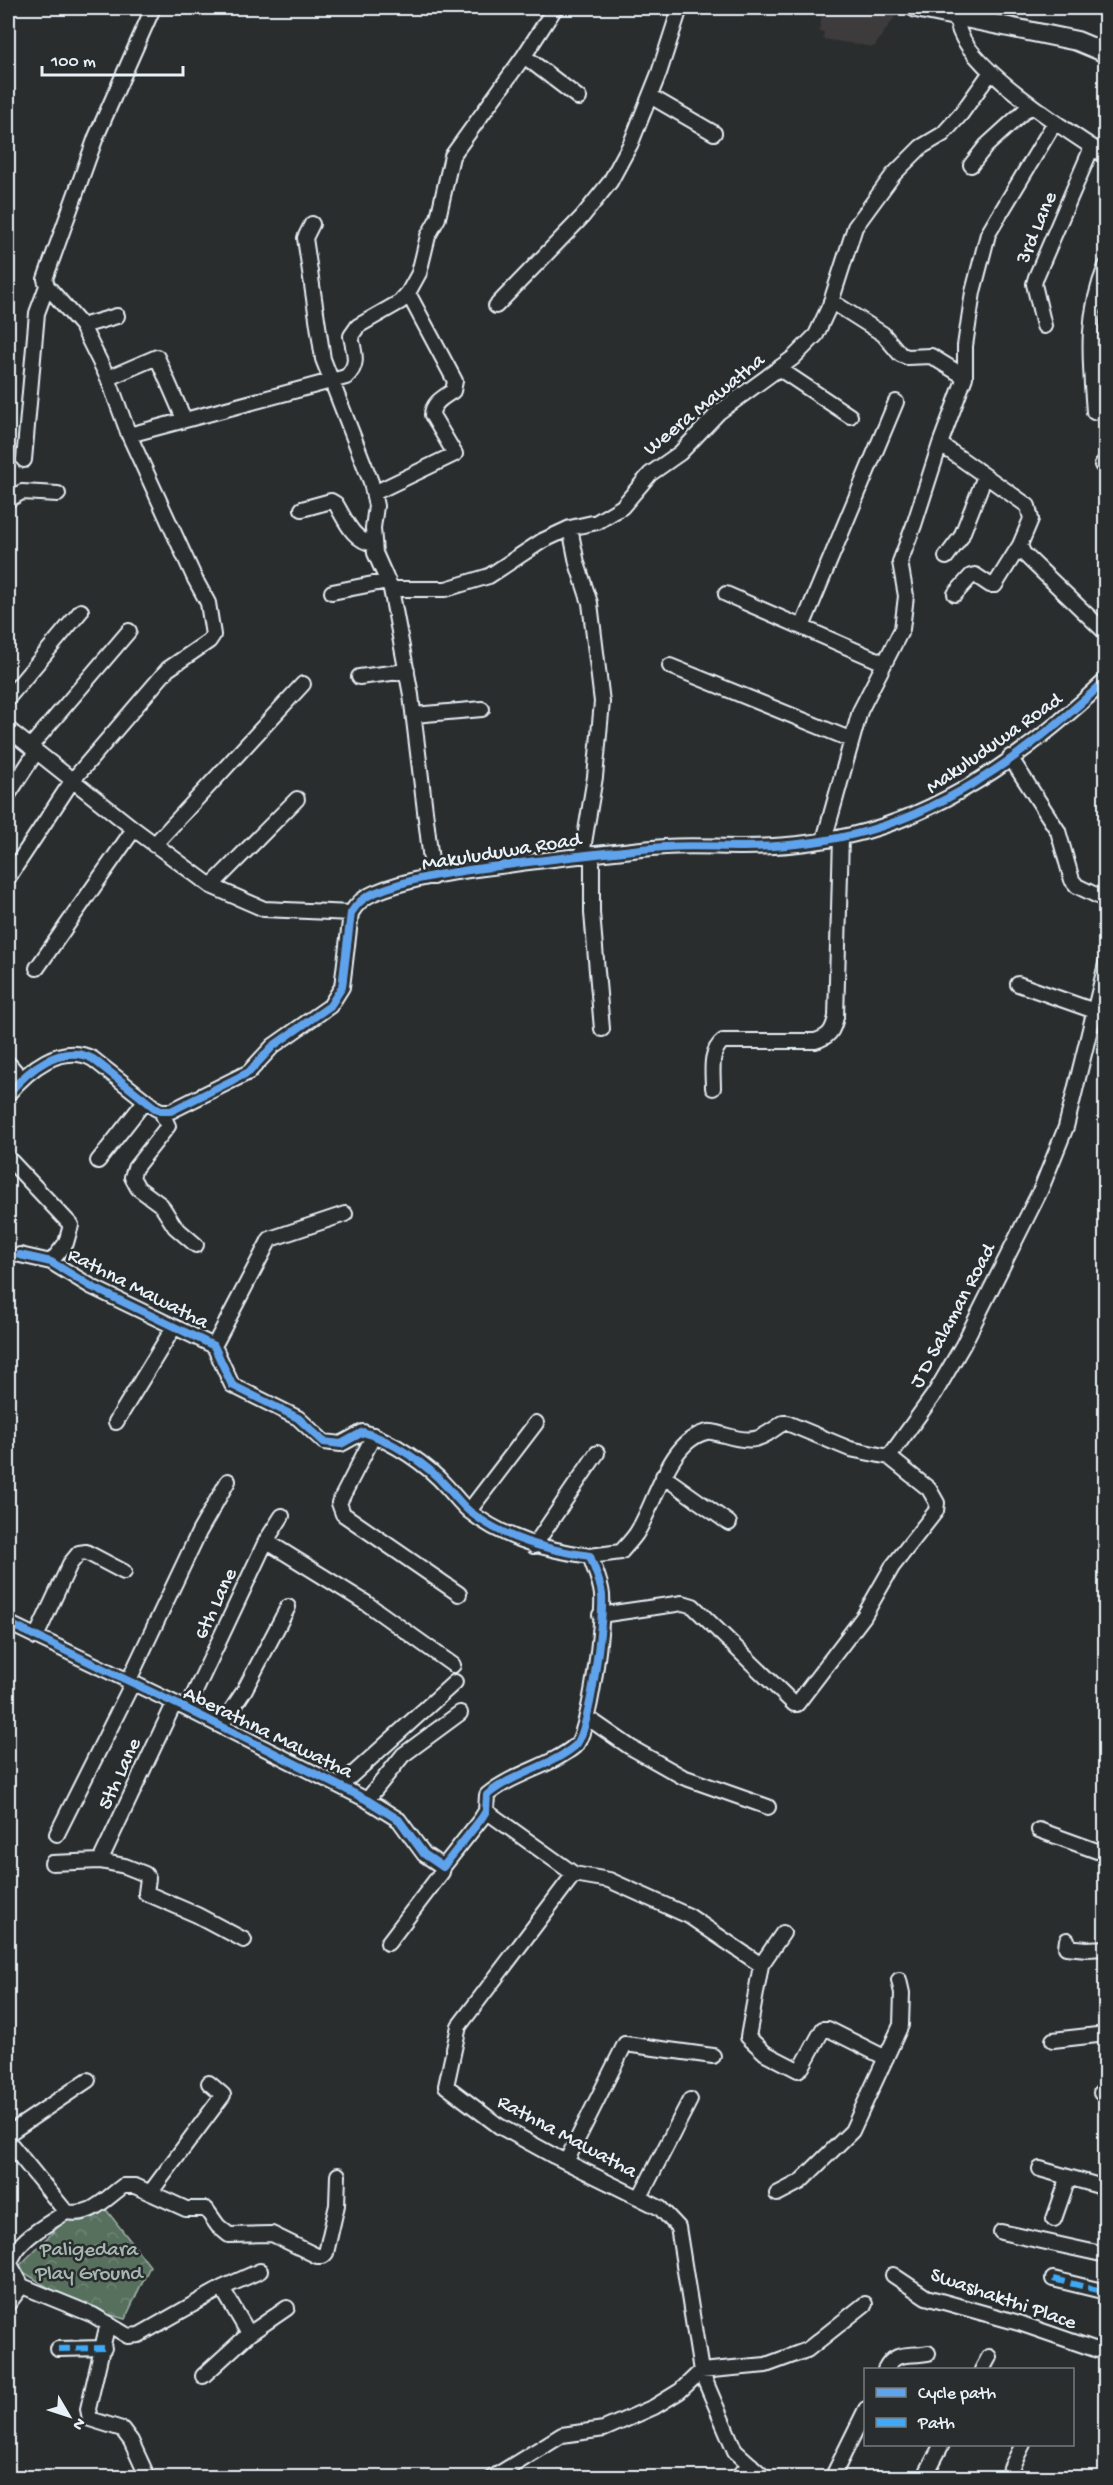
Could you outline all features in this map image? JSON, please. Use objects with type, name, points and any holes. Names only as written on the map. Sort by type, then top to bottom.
[{"type":"main road","points":[[916,8],[957,10],[1086,34],[1106,42]]},
{"type":"main road","points":[[957,10],[1077,41],[1106,53]]},
{"type":"street","points":[[24,460],[37,313],[46,286],[45,279],[96,137],[153,8]]},
{"type":"street","points":[[129,435],[333,380],[346,376],[354,370],[356,362],[351,336],[358,326],[400,302],[408,292],[418,273],[428,236],[438,218],[452,156],[524,56],[555,8]]},
{"type":"street","points":[[496,306],[582,217],[610,182],[631,144],[675,29],[680,8]]},
{"type":"street","points":[[957,10],[960,34],[991,72],[1030,105],[1106,156]]},
{"type":"street","points":[[524,56],[579,98]]},
{"type":"street","name":"Weera Mawatha","points":[[332,592],[389,585],[446,589],[489,576],[542,541],[570,528],[597,522],[622,507],[650,474],[680,453],[719,412],[793,358],[816,335],[831,301],[855,227],[893,175],[921,147],[943,134],[961,114],[991,72]]},
{"type":"street","points":[[650,96],[714,133]]},
{"type":"street","points":[[971,165],[986,146],[1030,105]]},
{"type":"street","points":[[824,840],[860,711],[902,629],[906,596],[900,562],[965,377],[965,346],[973,292],[988,234],[1055,122]]},
{"type":"street","name":"3rd Lane","points":[[1044,326],[1034,285],[1092,147]]},
{"type":"street","points":[[312,224],[305,238],[323,358],[374,493],[375,553],[389,585],[407,671],[433,877]]},
{"type":"street","points":[[1094,412],[1090,359],[1091,310],[1106,266]]},
{"type":"street","points":[[8,878],[72,781],[168,669],[209,641],[213,635],[208,603],[129,435],[108,378],[82,326],[46,286]]},
{"type":"street","points":[[374,493],[455,454],[432,415],[432,410],[435,404],[453,391],[455,381],[408,292]]},
{"type":"street","points":[[831,301],[883,334],[900,354],[907,357],[931,356],[965,377]]},
{"type":"street","points":[[82,326],[117,316]]},
{"type":"street","points":[[108,378],[158,357],[184,419]]},
{"type":"street","points":[[778,368],[850,416]]},
{"type":"street","points":[[802,627],[896,402]]},
{"type":"street","points":[[940,444],[1020,499],[1030,510],[1031,519],[1020,545],[994,585],[990,585],[975,575],[971,576],[955,594]]},
{"type":"street","points":[[946,557],[961,537],[985,476]]},
{"type":"street","points":[[8,500],[22,492],[58,494]]},
{"type":"street","points":[[302,509],[331,501],[336,504],[357,537],[364,543],[374,544]]},
{"type":"street","points":[[570,528],[577,563],[590,603],[602,702],[587,854],[602,1029]]},
{"type":"street","points":[[1020,545],[1023,553],[1106,633]]},
{"type":"street","points":[[726,594],[884,663]]},
{"type":"street","points":[[8,698],[81,611]]},
{"type":"street","points":[[8,795],[33,749],[129,631]]},
{"type":"street","points":[[670,666],[852,740]]},
{"type":"street","points":[[359,677],[407,671]]},
{"type":"street","name":"Makuluduwa Road","points":[[351,913],[362,899],[373,893],[433,877],[587,854],[667,847],[744,847],[824,840],[906,818],[940,803],[1010,757],[1075,708],[1106,680]]},
{"type":"street","points":[[154,844],[303,684]]},
{"type":"street","points":[[414,715],[482,710]]},
{"type":"street","points":[[8,729],[134,829],[211,886],[264,909],[351,913],[342,987],[330,1006],[273,1046],[249,1072],[171,1111],[161,1111],[82,1053],[68,1052],[54,1057],[22,1079],[8,1094]]},
{"type":"street","points":[[1010,757],[1058,831],[1072,880],[1077,886],[1106,900]]},
{"type":"street","points":[[211,886],[297,799]]},
{"type":"street","points":[[37,968],[134,829]]},
{"type":"street","points":[[713,1088],[712,1058],[715,1050],[723,1041],[815,1041],[823,1039],[832,1031],[836,1017],[842,837]]},
{"type":"street","name":"J D Salaman Road","points":[[889,1457],[935,1393],[963,1345],[1041,1189],[1066,1126],[1100,1014],[1106,964]]},
{"type":"street","points":[[1018,984],[1100,1014]]},
{"type":"street","points":[[8,1063],[22,1079]]},
{"type":"street","points":[[98,1161],[145,1101]]},
{"type":"street","points":[[161,1111],[168,1126],[135,1168],[132,1177],[138,1188],[161,1205],[175,1227],[196,1245]]},
{"type":"street","points":[[8,1158],[67,1219],[70,1225],[66,1242],[51,1262]]},
{"type":"street","points":[[214,1346],[270,1239],[345,1214]]},
{"type":"street","name":"Rathna Mawatha","points":[[20,1255],[51,1262],[92,1287],[214,1346],[232,1385],[298,1418],[324,1443],[341,1444],[363,1432],[374,1435]]},
{"type":"street","points":[[116,1422],[174,1327]]},
{"type":"street","points":[[469,1511],[536,1423]]},
{"type":"street","points":[[459,1594],[343,1514],[339,1503],[374,1435],[425,1465],[469,1511],[481,1520],[534,1546],[590,1556],[621,1552],[636,1533],[663,1476],[680,1450],[693,1437],[709,1431],[744,1441],[757,1440],[783,1423],[794,1425],[850,1449],[889,1457],[929,1489],[937,1503],[936,1511],[892,1567],[864,1616],[797,1704],[794,1704],[693,1606],[683,1603],[600,1615]]},
{"type":"street","points":[[534,1546],[597,1453]]},
{"type":"street","points":[[663,1476],[729,1523]]},
{"type":"street","points":[[57,1834],[130,1683],[199,1532],[228,1481]]},
{"type":"street","name":"6th Lane","points":[[180,1706],[266,1541],[282,1516]]},
{"type":"street","points":[[266,1541],[366,1604],[453,1665]]},
{"type":"street","points":[[36,1637],[70,1564],[79,1553],[86,1552],[124,1572]]},
{"type":"street","points":[[388,1943],[442,1872],[442,1867],[483,1815],[487,1795],[533,1767],[561,1756],[577,1744],[588,1718],[602,1596],[590,1556]]},
{"type":"street","points":[[222,1726],[244,1691],[288,1607]]},
{"type":"street","name":"Aberathna Mawatha","points":[[8,1623],[341,1785],[399,1820],[424,1854],[442,1867]]},
{"type":"street","points":[[341,1785],[455,1682]]},
{"type":"street","name":"5th Lane","points":[[100,1861],[180,1706]]},
{"type":"street","points":[[367,1800],[404,1755],[460,1713]]},
{"type":"street","points":[[588,1718],[630,1747],[683,1776],[768,1807]]},
{"type":"street","points":[[483,1815],[574,1874],[609,1880],[689,1916],[761,1965]]},
{"type":"street","points":[[1039,1830],[1097,1851],[1106,1850]]},
{"type":"street","points":[[52,1863],[100,1861],[145,1874],[148,1878],[146,1893],[197,1915],[244,1940]]},
{"type":"street","name":"Rathna Mawatha","points":[[574,1874],[459,2026],[446,2086],[500,2126],[566,2162],[660,2208],[678,2227],[701,2371],[735,2451],[765,2478]]},
{"type":"street","points":[[783,1933],[761,1965],[748,2037],[765,2053],[798,2070],[802,2067],[823,2029],[828,2029],[886,2058]]},
{"type":"street","points":[[1067,1940],[1066,1947],[1106,1948]]},
{"type":"street","points":[[777,2194],[800,2182],[852,2131],[901,2025],[902,1993],[899,1980]]},
{"type":"street","points":[[1053,2040],[1106,2034]]},
{"type":"street","points":[[566,2162],[625,2044],[713,2056]]},
{"type":"street","points":[[66,2212],[8,2140],[88,2080]]},
{"type":"street","points":[[150,2193],[223,2095],[209,2083]]},
{"type":"street","points":[[640,2197],[690,2100]]},
{"type":"street","points":[[1040,2169],[1068,2179],[1106,2188]]},
{"type":"street","points":[[260,2271],[222,2288],[134,2337],[128,2336],[93,2315],[22,2286],[10,2264],[13,2253],[23,2242],[66,2212],[85,2213],[123,2186],[135,2186],[186,2209],[207,2208],[218,2226],[229,2235],[272,2234],[317,2256],[323,2256],[336,2205],[338,2175]]},
{"type":"street","points":[[1054,2219],[1068,2179]]},
{"type":"street","points":[[1001,2232],[1106,2254]]},
{"type":"street","name":"Swashakthi Place","points":[[893,2275],[926,2297],[1018,2323],[1106,2353]]},
{"type":"street","points":[[1053,2279],[1106,2292]]},
{"type":"street","points":[[8,2304],[22,2286]]},
{"type":"street","points":[[222,2288],[249,2334]]},
{"type":"street","points":[[492,2478],[561,2435],[604,2429],[654,2408],[680,2391],[701,2371],[766,2365],[807,2350],[865,2304]]},
{"type":"street","points":[[203,2376],[249,2334],[287,2308]]},
{"type":"street","points":[[108,2324],[88,2409],[90,2419],[122,2429],[148,2478]]},
{"type":"street","points":[[58,2349],[104,2348]]},
{"type":"street","points":[[886,2368],[891,2358],[897,2355],[914,2356],[928,2353]]},
{"type":"street","points":[[983,2368],[988,2356]]},
{"type":"street","points":[[832,2478],[864,2413]]},
{"type":"street","points":[[924,2478],[941,2446]]},
{"type":"street","points":[[1006,2478],[1022,2446]]},
{"type":"street","points":[[735,2478],[751,2465]]},
{"type":"shaded area","points":[[823,8],[850,8],[896,15],[874,47],[823,39],[824,32],[819,31]]},
{"type":"green space","name":"Paligedara Play Ground","points":[[104,2207],[150,2266],[125,2319],[78,2306],[17,2268],[62,2223]]},
{"type":"marked path","points":[[1053,2279],[1106,2292]]},
{"type":"marked path","points":[[58,2349],[104,2348]]},
{"type":"cycle path","points":[[8,1094],[25,1076],[46,1061],[57,1056],[81,1055],[93,1059],[155,1108],[161,1111],[171,1111],[249,1072],[273,1046],[330,1006],[342,987],[351,913],[358,903],[370,895],[409,881],[521,863],[665,847],[789,845],[867,831],[901,820],[965,789],[1053,727],[1106,680]]},
{"type":"cycle path","points":[[8,1623],[187,1709],[367,1800],[399,1820],[424,1854],[443,1867],[486,1811],[487,1795],[508,1781],[565,1753],[575,1746],[581,1737],[591,1699],[602,1607],[600,1585],[590,1556],[526,1542],[482,1521],[419,1462],[397,1447],[374,1436],[363,1432],[341,1444],[324,1442],[298,1418],[232,1385],[214,1346],[92,1287],[51,1262],[20,1255]]}]
